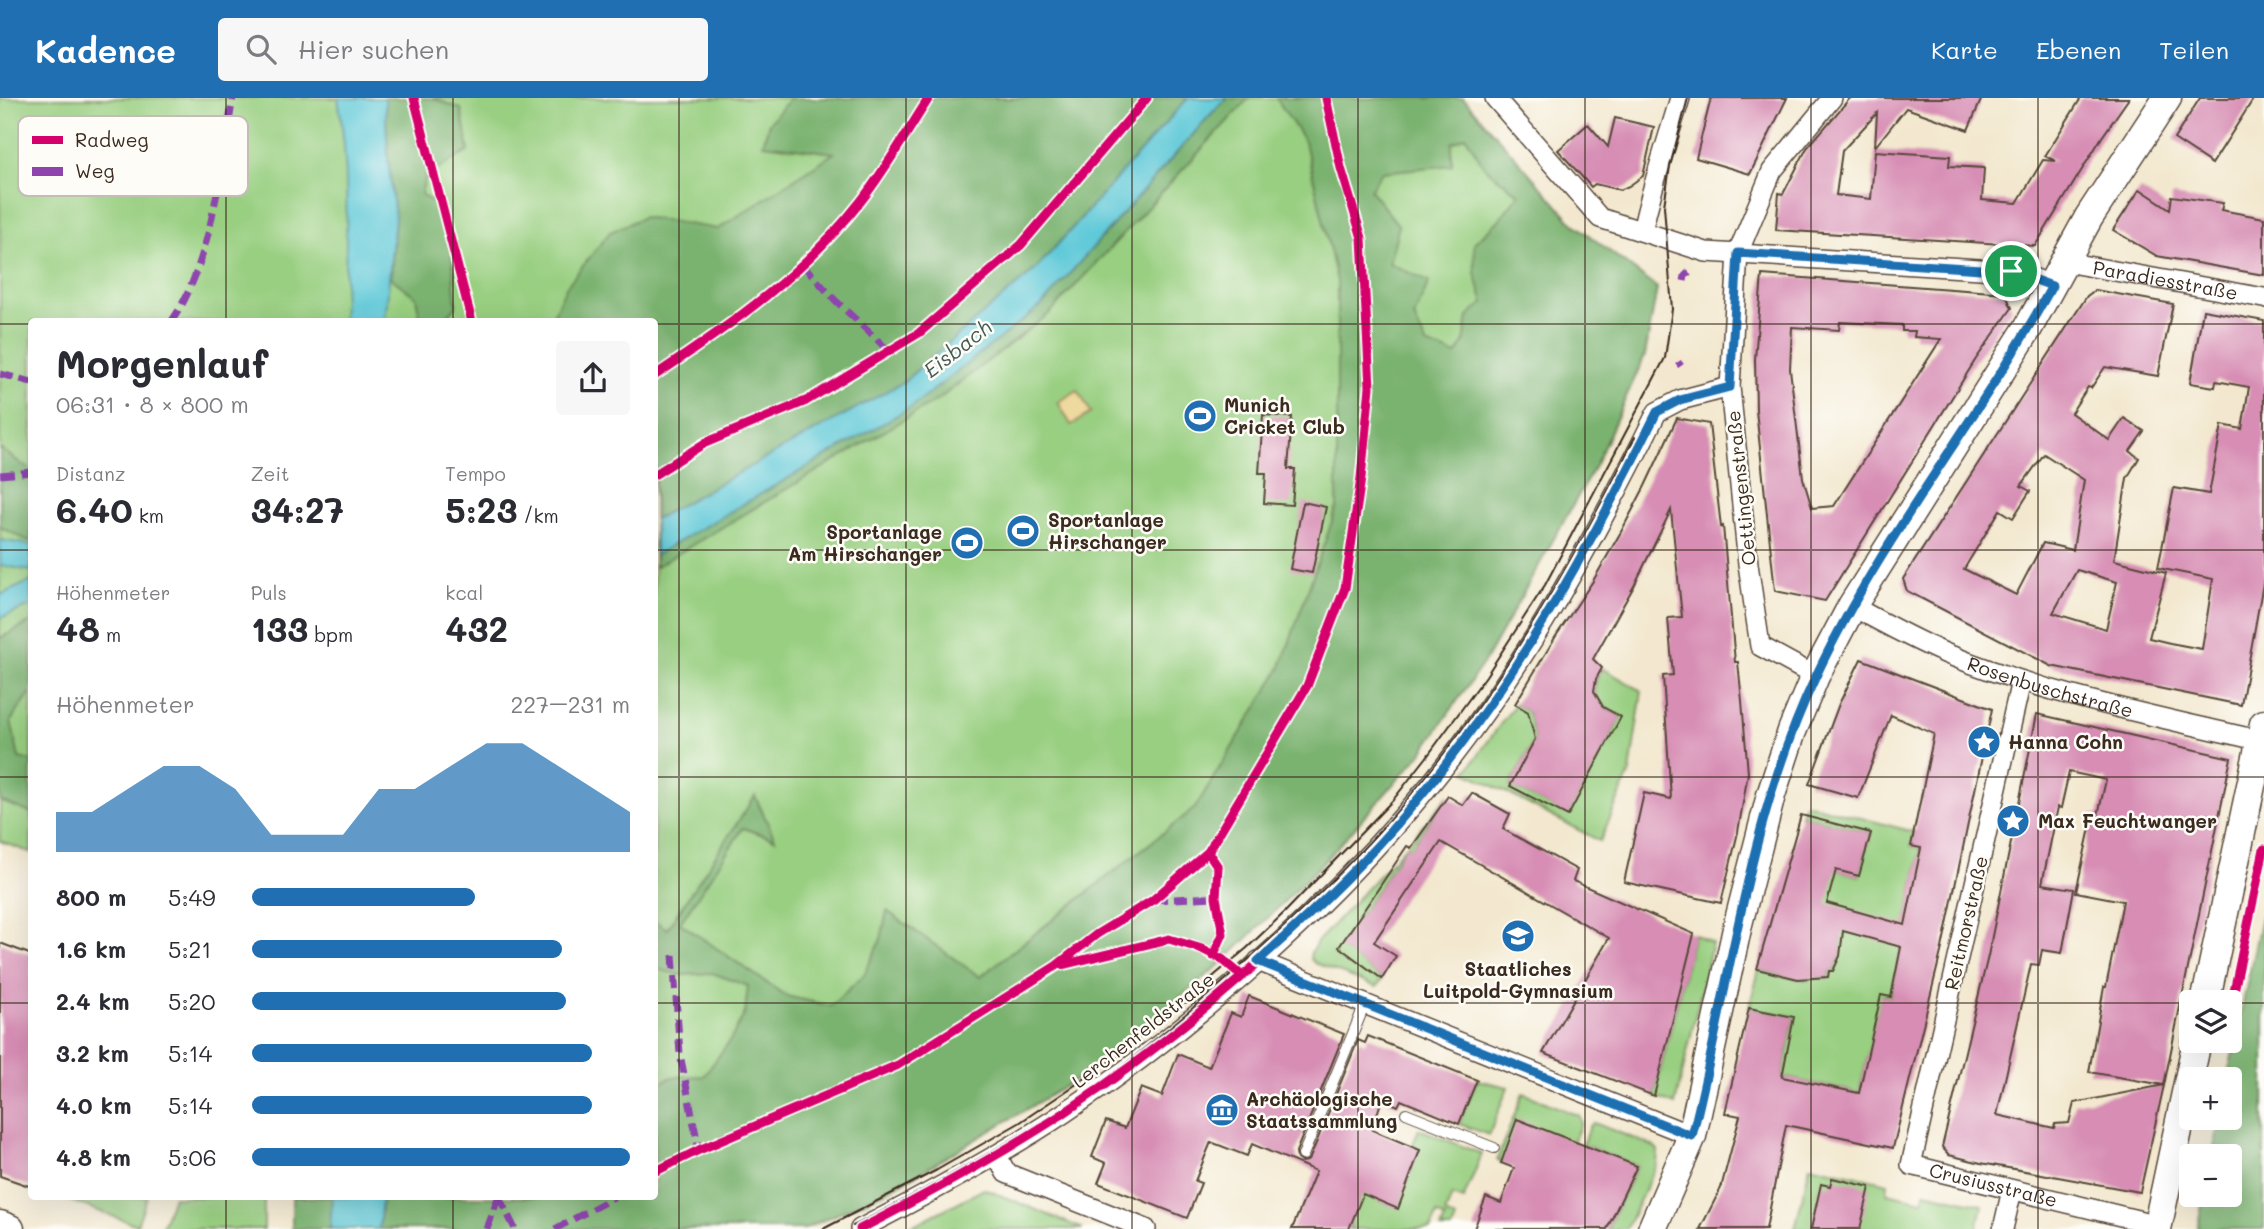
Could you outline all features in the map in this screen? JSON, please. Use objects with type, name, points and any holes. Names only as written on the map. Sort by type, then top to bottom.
[{"type":"main road","points":[[1651,1229],[1692,1136],[1738,924],[1771,795],[1792,731],[1815,676],[1852,606],[2058,274],[2089,217],[2167,98]]},
{"type":"main road","points":[[2208,990],[2262,733]]},
{"type":"main road","points":[[2158,1227],[2194,1053]]},
{"type":"main road","points":[[0,1225],[10,1229]]},
{"type":"street","points":[[1495,98],[1600,218],[1706,252],[1738,253],[1772,171],[1832,98]]},
{"type":"street","points":[[1642,231],[1649,198],[1679,98]]},
{"type":"street","name":"Paradiesstraße","points":[[1738,253],[2058,274],[2264,298]]},
{"type":"street","name":"Oettingenstraße","points":[[1738,253],[1730,387],[1748,564],[1760,646],[1815,676]]},
{"type":"street","name":"Lerchenfeldstraße","points":[[860,1229],[997,1155],[1062,1114],[1129,1067],[1299,925],[1407,812],[1474,727],[1561,594],[1657,412],[1680,400],[1730,387]]},
{"type":"street","name":"Rosenbuschstraße","points":[[1852,606],[1947,654],[2021,681],[2074,696],[2262,733]]},
{"type":"street","name":"Reitmorstraße","points":[[1911,1165],[2021,681]]},
{"type":"street","points":[[1258,961],[1692,1136]]},
{"type":"street","points":[[997,1155],[1006,1172],[1146,1229]]},
{"type":"street","name":"Crusiusstraße","points":[[1911,1165],[2158,1227]]},
{"type":"street","points":[[2003,1229],[2012,1190]]},
{"type":"lane","points":[[1303,1155],[1365,1004]]},
{"type":"lane","points":[[1406,1113],[1494,1148]]},
{"type":"green space","points":[[0,98],[1463,98],[1573,223],[1657,288],[1645,355],[1596,464],[1486,659],[1420,755],[1320,866],[1222,963],[1084,1075],[892,1189],[804,1229],[292,1229],[292,1200],[658,1200],[658,318],[28,318],[28,852],[0,841]]},
{"type":"green space","points":[[385,98],[433,98],[461,109],[469,151],[426,176],[421,194],[438,207],[452,253],[456,306],[446,318],[420,318],[416,297],[391,278],[395,217],[388,159]]},
{"type":"green space","points":[[790,98],[1188,98],[1035,270],[902,383],[658,517],[658,318],[552,318],[566,287],[610,232],[643,217],[718,229],[834,153],[763,144],[769,123]]},
{"type":"green space","points":[[1228,98],[1249,98],[1050,313],[939,399],[658,565],[658,553],[913,406],[1042,305]]},
{"type":"green space","points":[[1276,98],[1463,98],[1573,223],[1657,288],[1645,355],[1596,464],[1486,659],[1420,755],[1320,866],[1222,963],[1084,1075],[892,1189],[804,1229],[379,1229],[382,1200],[658,1200],[658,1084],[672,1077],[704,1076],[731,1039],[745,1013],[748,986],[712,973],[682,975],[658,970],[658,923],[667,929],[755,796],[775,839],[743,828],[680,923],[786,996],[831,1006],[864,975],[881,939],[887,911],[980,977],[1195,808],[1280,669],[1337,507],[1337,281],[1305,142]],"holes":[[[1466,136],[1484,167],[1519,194],[1498,221],[1474,243],[1475,273],[1484,303],[1468,316],[1464,343],[1456,355],[1426,344],[1414,317],[1429,282],[1389,263],[1399,226],[1370,190],[1382,172],[1452,165],[1452,143]]]},
{"type":"green space","points":[[0,448],[28,469],[28,541],[0,527]]},
{"type":"green space","points":[[28,624],[28,696],[11,721],[19,758],[28,760],[28,812],[0,801],[0,638]]},
{"type":"green space","points":[[1602,668],[1642,691],[1630,772],[1600,841],[1466,772],[1515,704],[1528,712],[1535,739],[1510,786],[1568,815],[1621,717],[1606,708],[1597,698],[1595,685]]},
{"type":"green space","points":[[1448,796],[1411,848],[1406,846]]},
{"type":"green space","points":[[1805,803],[1914,832],[1911,846],[1921,848],[1891,997],[1882,995],[1859,1093],[1782,1077],[1794,1017],[1749,1008],[1759,970],[1798,979],[1828,977],[1830,971],[1835,971],[1840,956],[1841,940],[1820,927],[1827,867],[1859,876],[1871,833],[1801,815]]},
{"type":"green space","points":[[1406,846],[1340,947],[1382,979],[1377,987],[1310,959],[1318,941]]},
{"type":"green space","points":[[2264,903],[2264,1229],[2197,1229],[2202,1207],[2242,1207],[2242,1144],[2215,1144],[2218,1130],[2242,1130],[2242,1067],[2230,1067],[2233,1053],[2242,1053],[2242,1008]]},
{"type":"green space","points":[[1694,934],[1712,943],[1675,1105],[1654,1096]]},
{"type":"green space","points":[[1477,1080],[1508,1087],[1489,1135],[1459,1124]]},
{"type":"green space","points":[[1523,1093],[1579,1116],[1581,1122],[1574,1141],[1501,1163],[1497,1160]]},
{"type":"green space","points":[[1594,1123],[1658,1150],[1657,1164],[1626,1229],[1607,1229],[1637,1166],[1583,1145],[1590,1126]]},
{"type":"green space","points":[[1419,1129],[1482,1154],[1463,1200],[1452,1196],[1445,1214],[1456,1219],[1452,1229],[1441,1229],[1445,1218],[1437,1214],[1431,1229],[1349,1229],[1351,1224],[1328,1180],[1398,1208],[1419,1150],[1412,1147]]},
{"type":"green space","points":[[1810,1165],[1888,1183],[1887,1193],[1922,1201],[1925,1192],[1982,1205],[1977,1229],[1795,1229]]},
{"type":"green space","points":[[984,1189],[990,1191],[1083,1229],[906,1229]]},
{"type":"green space","points":[[68,1200],[146,1200],[137,1225]]},
{"type":"green space","points":[[172,1200],[264,1200],[264,1229],[161,1229]]},
{"type":"green space","points":[[292,1200],[332,1200],[330,1229],[292,1229]]},
{"type":"sand","points":[[1078,390],[1091,413],[1071,425],[1058,402]]},
{"type":"water","points":[[338,98],[385,98],[388,159],[395,217],[385,318],[343,318],[346,182]]},
{"type":"water","name":"Eisbach","points":[[1188,98],[1228,98],[1042,305],[913,406],[658,553],[658,517],[902,383],[1035,270]]},
{"type":"water","points":[[0,540],[28,545],[28,570],[0,565]]},
{"type":"water","points":[[28,582],[28,607],[0,618],[0,595]]},
{"type":"water","points":[[332,1200],[382,1200],[379,1229],[330,1229]]},
{"type":"building","points":[[1711,98],[1787,98],[1750,174],[1696,158]]},
{"type":"building","points":[[1850,98],[1982,98],[1968,130],[1906,108],[1875,147],[1877,113],[1842,151],[1836,195],[1871,199],[1875,151],[1950,156],[1949,166],[1984,168],[1982,200],[2017,203],[2043,160],[2056,161],[2045,156],[2081,98],[2129,98],[2035,246],[1776,230],[1779,193],[1783,194],[1807,148]]},
{"type":"building","points":[[2200,98],[2254,98],[2212,164],[2174,139]]},
{"type":"building","points":[[1615,118],[1654,127],[1643,176],[1620,190],[1595,184],[1591,187],[1558,150],[1588,124],[1608,147]]},
{"type":"building","points":[[2140,189],[2170,209],[2172,196],[2223,203],[2221,210],[2264,218],[2264,275],[2157,256],[2113,230]]},
{"type":"building","points":[[1762,275],[2005,293],[2012,308],[1976,359],[1825,601],[1775,591],[1756,410],[1755,359]],"holes":[[[1840,322],[1902,325],[1902,331],[1915,331],[1914,337],[1941,339],[1834,506],[1812,508],[1803,478],[1790,369],[1792,327],[1839,330]]]},
{"type":"building","points":[[2095,290],[2173,304],[2158,376],[2105,367],[2071,413],[2109,440],[2124,418],[2144,431],[2130,451],[2139,458],[2127,478],[2114,560],[2166,573],[2149,638],[2202,649],[2213,579],[2158,568],[2174,488],[2209,494],[2222,425],[2242,429],[2249,387],[2216,381],[2215,387],[2190,383],[2203,310],[2264,321],[2264,578],[2241,705],[2051,666],[1907,591],[1903,579],[2087,296]],"holes":[[[2044,454],[2084,480],[2073,550],[2043,543],[2016,595],[1964,569],[2000,510],[2013,518],[2030,491],[2021,486]],[[2077,570],[2117,582],[2106,629],[2053,613]]]},
{"type":"building","points":[[1263,415],[1292,417],[1288,469],[1295,469],[1292,505],[1264,503],[1266,473],[1259,473]]},
{"type":"building","points":[[1677,418],[1709,424],[1721,527],[1723,526],[1735,662],[1738,662],[1742,701],[1748,773],[1738,832],[1721,903],[1624,882],[1644,793],[1671,799],[1663,676],[1673,675],[1668,618],[1682,617],[1671,510],[1634,586],[1593,659],[1602,668],[1594,691],[1603,707],[1621,717],[1568,816],[1510,786],[1535,739],[1528,712],[1515,704],[1622,530]]},
{"type":"building","points":[[1303,502],[1326,507],[1312,573],[1290,569]]},
{"type":"building","points":[[1861,659],[1992,709],[1942,948],[1893,1148],[1786,1125],[1766,1229],[1700,1229],[1721,1188],[1740,1116],[1725,1113],[1749,1008],[1794,1017],[1782,1077],[1859,1093],[1881,995],[1891,997],[1901,947],[1843,931],[1840,956],[1833,971],[1829,971],[1828,977],[1798,979],[1757,969],[1801,815],[1871,833],[1859,876],[1836,870],[1827,903],[1905,925],[1921,848],[1911,846],[1934,734],[1891,715],[1858,798],[1809,784],[1839,704]]},
{"type":"building","points":[[2037,714],[2231,758],[2183,990],[2179,990],[2179,1012],[2164,1085],[2140,1192],[1981,1163],[1949,1155],[1942,1147],[1988,956]],"holes":[[[2069,772],[2106,780],[2098,815],[2093,814],[2076,892],[2123,901],[2089,1072],[2164,1085],[2074,1103],[2069,1123],[2055,1124],[2054,1128],[1997,1115],[2031,964],[2039,965],[2042,950],[2062,953],[2074,889],[2042,884],[2058,807],[2061,808]]]},
{"type":"building","points":[[1472,793],[1510,814],[1503,829],[1577,870],[1573,881],[1694,934],[1654,1096],[1543,1053],[1609,938],[1441,842],[1374,942],[1396,956],[1382,979],[1339,947],[1407,846],[1411,848],[1448,796],[1463,805]]},
{"type":"building","points":[[0,943],[28,954],[28,1186],[0,1176]]},
{"type":"building","points":[[1249,996],[1344,1034],[1296,1152],[1297,1159],[1301,1162],[1310,1158],[1358,1040],[1365,1043],[1368,1036],[1477,1080],[1459,1124],[1401,1100],[1398,1106],[1382,1099],[1372,1130],[1420,1150],[1398,1209],[1363,1194],[1349,1229],[1292,1229],[1316,1171],[1252,1144],[1247,1156],[1211,1142],[1195,1181],[1201,1183],[1187,1218],[1098,1183],[1106,1163],[1092,1157],[1106,1121],[1125,1128],[1141,1088],[1162,1096],[1178,1054],[1209,1067],[1231,1013],[1241,1017]]},
{"type":"building","points":[[1517,1119],[1637,1166],[1607,1229],[1474,1229],[1486,1197],[1501,1203],[1514,1168],[1501,1163]]},
{"type":"building","points":[[1832,1178],[1870,1187],[1860,1229],[1811,1229],[1821,1184],[1830,1186]]},
{"type":"tram line","points":[[823,1229],[937,1170],[1019,1123],[1121,1054],[1247,948],[1286,911],[1393,800],[1426,758],[1486,676],[1545,585],[1665,358],[1672,309],[1664,206],[1670,166],[1688,98]]},
{"type":"tram line","points":[[853,1226],[976,1160],[1094,1087],[1214,990],[1334,879],[1436,765],[1500,676],[1558,582],[1635,437]]},
{"type":"marked path","points":[[230,116],[233,98]]},
{"type":"marked path","points":[[173,318],[196,273],[216,196]]},
{"type":"marked path","points":[[803,265],[835,300],[889,351]]},
{"type":"marked path","points":[[1684,281],[1689,272]]},
{"type":"marked path","points":[[1678,362],[1681,366]]},
{"type":"marked path","points":[[0,374],[28,381]]},
{"type":"marked path","points":[[0,475],[28,472]]},
{"type":"marked path","points":[[1153,900],[1216,897]]},
{"type":"marked path","points":[[673,955],[680,1054],[699,1150]]},
{"type":"marked path","points":[[487,1229],[497,1200]]},
{"type":"marked path","points":[[500,1200],[515,1229]]},
{"type":"marked path","points":[[555,1229],[608,1200]]},
{"type":"cycle path","points":[[414,98],[471,318]]},
{"type":"cycle path","points":[[658,373],[739,317],[816,252],[870,189],[929,98]]},
{"type":"cycle path","points":[[658,472],[705,443],[806,401],[919,333],[1021,245],[1147,98]]},
{"type":"cycle path","points":[[658,1170],[898,1065],[1056,966],[1097,934],[1153,900],[1208,852],[1307,686],[1345,588],[1361,478],[1370,387],[1362,238],[1341,168],[1326,98]]},
{"type":"cycle path","points":[[860,1229],[938,1188],[1064,1113],[1201,1012],[1288,936],[1406,813],[1479,720],[1513,671],[1574,570],[1657,412],[1680,400],[1730,387]]},
{"type":"cycle path","points":[[2234,990],[2264,849]]},
{"type":"cycle path","points":[[1208,852],[1218,867],[1216,897],[1223,934],[1213,956]]},
{"type":"cycle path","points":[[1062,965],[1169,939],[1202,949],[1222,959],[1241,975]]},
{"type":"place","name":"Munich Cricket Club","points":[[1200,416]]},
{"type":"place","name":"Sportanlage Hirschanger","points":[[1023,531]]},
{"type":"place","name":"Sportanlage Am Hirschanger","points":[[967,543]]},
{"type":"place","name":"Hanna Cohn","points":[[1984,742]]},
{"type":"place","name":"Max Feuchtwanger","points":[[2013,821]]},
{"type":"place","name":"Staatliches Luitpold-Gymnasium","points":[[1518,936]]},
{"type":"place","name":"Archäologische Staatssammlung","points":[[1222,1110]]},
{"type":"route","points":[[1738,253],[2011,271],[2052,286],[1852,606],[1815,676],[1792,731],[1771,795],[1738,924],[1692,1136],[1258,961],[1299,925],[1372,851],[1407,812],[1474,727],[1586,551],[1657,412],[1680,400],[1730,387],[1738,253]]}]
